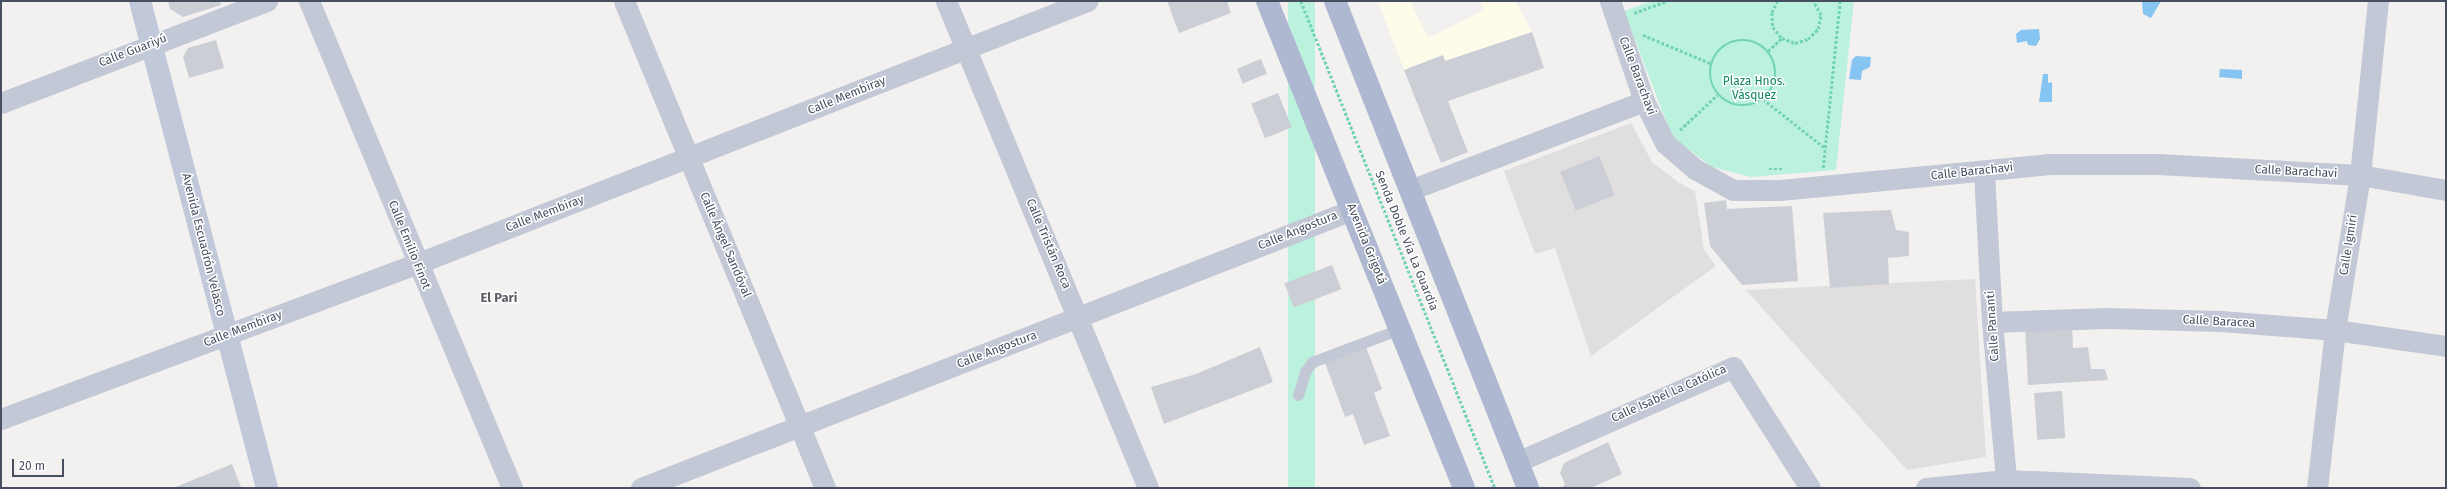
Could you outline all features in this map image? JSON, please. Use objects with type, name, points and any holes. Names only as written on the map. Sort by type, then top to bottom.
[{"type":"main road","name":"Avenida Grigotá","points":[[1267,1],[1400,329],[1459,487]]},
{"type":"main road","points":[[1335,1],[1528,488]]},
{"type":"street","name":"Avenida Escuadrón Velasco","points":[[140,1],[226,336],[267,488]]},
{"type":"street","name":"Calle Guariyú","points":[[1,103],[151,43],[267,1]]},
{"type":"street","name":"Calle Emilio Finot","points":[[309,1],[416,264],[512,488]]},
{"type":"street","name":"Calle Ángel Sandóval","points":[[624,1],[825,488]]},
{"type":"street","name":"Calle Tristán Roca","points":[[946,1],[1080,318],[1148,488]]},
{"type":"street","name":"Calle Membiray","points":[[1,419],[416,264],[1087,1]]},
{"type":"street","name":"Calle Igmirí","points":[[2317,488],[2335,330],[2360,175],[2378,1]]},
{"type":"street","name":"Calle Barachavi","points":[[1620,11],[1644,100],[1666,143],[1695,169],[1733,190],[1780,190],[2048,164],[2158,164],[2360,175],[2446,190]]},
{"type":"street","points":[[1410,190],[1644,100]]},
{"type":"street","name":"Calle Pananti","points":[[1984,171],[1992,322],[2006,480]]},
{"type":"street","name":"Calle Angostura","points":[[641,488],[1080,318],[1352,210]]},
{"type":"street","name":"Calle Baracea","points":[[1992,322],[2129,318],[2221,320],[2335,330],[2446,346]]},
{"type":"street","name":"Calle Isabel La Católica","points":[[1517,462],[1733,367],[1810,488]]},
{"type":"street","points":[[1926,488],[2006,480],[2190,488]]},
{"type":"lane","points":[[1298,395],[1302,378],[1312,362],[1400,329]]},
{"type":"path","name":"Senda Doble Vía La Guardia","points":[[1301,1],[1495,488]]},
{"type":"path","points":[[1620,11],[1667,1]]},
{"type":"path","points":[[1778,1],[1772,13],[1773,27],[1782,38],[1795,43],[1808,39],[1818,29],[1821,15],[1813,1]]},
{"type":"path","points":[[1822,171],[1840,1]]},
{"type":"path","points":[[1620,11],[1638,20]]},
{"type":"path","points":[[1640,27],[1645,42]]},
{"type":"path","points":[[1643,35],[1710,63]]},
{"type":"path","points":[[1768,52],[1782,38]]},
{"type":"path","points":[[1743,39],[1757,42],[1768,52],[1776,76],[1763,99],[1742,105],[1731,104],[1717,95],[1710,80],[1710,63],[1717,51],[1729,42],[1743,39]]},
{"type":"path","points":[[1677,133],[1717,95]]},
{"type":"path","points":[[1763,99],[1825,148]]},
{"type":"path","points":[[1674,125],[1680,136]]},
{"type":"path","points":[[1815,167],[1823,166]]},
{"type":"path","points":[[1762,169],[1793,168]]},
{"type":"shaded area","points":[[1378,1],[1410,1],[1428,38],[1484,10],[1480,1],[1515,1],[1532,32],[1445,61],[1443,55],[1404,70]]},
{"type":"shaded area","points":[[1631,123],[1652,162],[1679,183],[1695,191],[1704,249],[1716,266],[1591,356],[1555,248],[1535,254],[1504,171]]},
{"type":"shaded area","points":[[1975,279],[1986,457],[1907,470],[1746,290]]},
{"type":"green space","points":[[1288,1],[1315,1],[1315,488],[1288,488]]},
{"type":"green space","name":"Plaza Hnos. Vásquez","points":[[1651,1],[1854,1],[1836,170],[1751,177],[1712,167],[1683,145],[1671,134],[1624,11]]},
{"type":"water","points":[[2142,1],[2161,1],[2151,18],[2143,14]]},
{"type":"water","points":[[2039,29],[2040,39],[2036,46],[2028,45],[2027,41],[2017,43],[2016,34],[2021,30]]},
{"type":"water","points":[[1856,56],[1871,57],[1870,67],[1862,71],[1861,80],[1849,79],[1852,60]]},
{"type":"water","points":[[2220,69],[2242,70],[2242,79],[2219,77]]},
{"type":"water","points":[[2043,74],[2048,74],[2048,83],[2052,82],[2052,102],[2039,102]]},
{"type":"building","points":[[168,1],[220,1],[221,5],[183,17],[170,9]]},
{"type":"building","points":[[1167,1],[1227,1],[1231,13],[1179,33]]},
{"type":"building","points":[[1532,32],[1544,68],[1448,101],[1468,152],[1441,163],[1404,70],[1443,55],[1445,61]]},
{"type":"building","points":[[216,40],[224,68],[189,78],[183,57],[188,48]]},
{"type":"building","points":[[1261,59],[1267,74],[1243,84],[1237,69]]},
{"type":"building","points":[[1278,93],[1292,127],[1265,138],[1251,104]]},
{"type":"building","points":[[1599,156],[1615,195],[1576,211],[1560,172]]},
{"type":"building","points":[[1726,200],[1727,209],[1792,206],[1798,281],[1742,285],[1710,246],[1704,203]]},
{"type":"building","points":[[1891,210],[1896,230],[1909,232],[1909,256],[1888,258],[1889,284],[1830,288],[1823,213]]},
{"type":"building","points":[[1332,265],[1341,289],[1294,308],[1284,283]]},
{"type":"building","points":[[2072,323],[2073,348],[2088,347],[2091,369],[2105,369],[2108,380],[2028,385],[2025,326]]},
{"type":"building","points":[[1260,347],[1273,382],[1164,424],[1151,387],[1196,374]]},
{"type":"building","points":[[1366,347],[1382,389],[1374,393],[1390,436],[1364,445],[1353,414],[1345,417],[1325,363]]},
{"type":"building","points":[[2062,391],[2065,438],[2037,440],[2034,393]]},
{"type":"building","points":[[1608,442],[1622,474],[1591,488],[1562,488],[1565,484],[1560,473],[1564,463]]},
{"type":"building","points":[[232,464],[241,487],[239,488],[173,488]]},
{"type":"district","name":"El Pari","points":[[499,298]]}]
